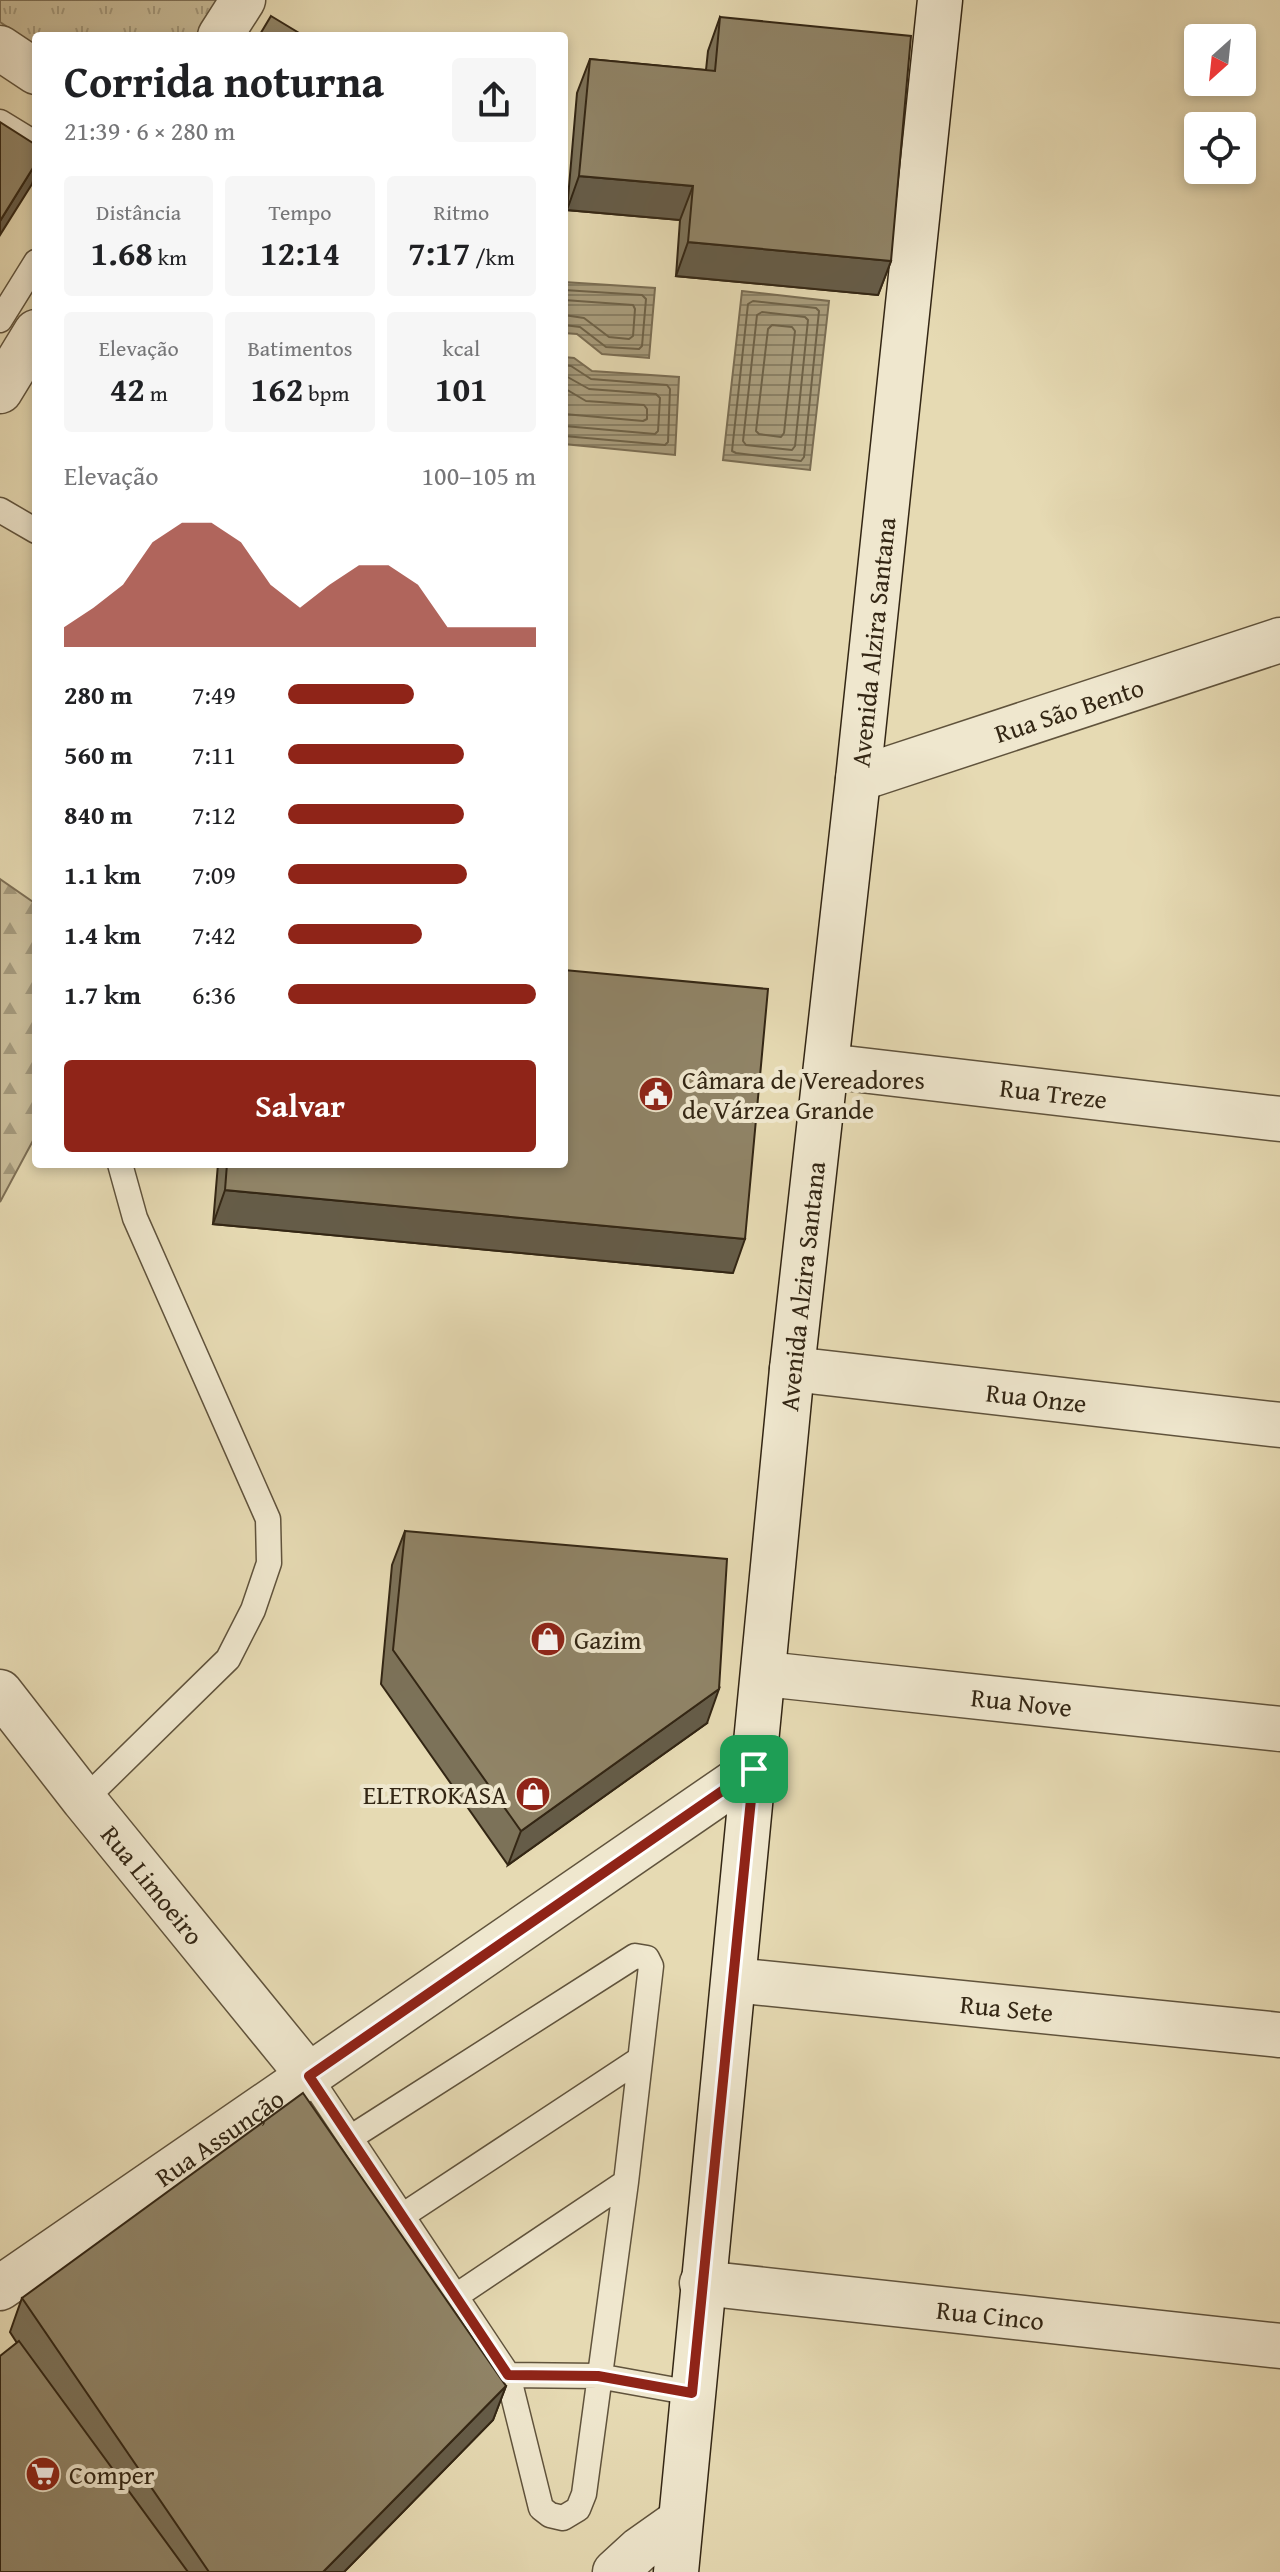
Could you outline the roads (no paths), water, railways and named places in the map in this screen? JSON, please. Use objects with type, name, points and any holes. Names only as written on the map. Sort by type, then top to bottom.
[{"type":"street","points":[[223,32],[243,0]]},
{"type":"street","name":"Avenida Alzira Santana","points":[[676,2572],[792,1369],[940,0]]},
{"type":"street","points":[[0,48],[32,69]]},
{"type":"street","points":[[0,391],[32,339]]},
{"type":"street","name":"Rua São Bento","points":[[858,779],[1280,640]]},
{"type":"street","name":"Rua Treze","points":[[827,1066],[1280,1119]]},
{"type":"street","name":"Rua Onze","points":[[792,1369],[1280,1425]]},
{"type":"street","name":"Rua Nove","points":[[765,1674],[1280,1729]]},
{"type":"street","name":"Rua Limoeiro","points":[[0,1692],[309,2076]]},
{"type":"street","name":"Rua Assunção","points":[[0,2288],[754,1769]]},
{"type":"street","name":"Rua Sete","points":[[734,1980],[1280,2035]]},
{"type":"street","name":"Rua Cinco","points":[[702,2283],[1280,2346]]},
{"type":"street","points":[[615,2572],[639,2550],[680,2521]]},
{"type":"lane","points":[[0,122],[32,142]]},
{"type":"lane","points":[[0,320],[32,268]]},
{"type":"lane","points":[[0,510],[32,529]]},
{"type":"lane","points":[[84,1800],[228,1659],[253,1610],[269,1563],[268,1519],[135,1218],[121,1168]]},
{"type":"lane","points":[[309,2076],[350,2138],[402,2216],[456,2296],[508,2375],[541,2508],[550,2515],[563,2518],[578,2509],[584,2494],[626,2182],[651,1966],[647,1958],[635,1956],[350,2138]]},
{"type":"lane","points":[[402,2216],[640,2059]]},
{"type":"lane","points":[[456,2296],[626,2182]]},
{"type":"lane","points":[[508,2375],[598,2376],[692,2393]]},
{"type":"water","points":[[568,282],[655,288],[649,358],[602,354],[577,334],[568,333]]},
{"type":"water","points":[[742,291],[829,301],[810,470],[723,460]]},
{"type":"water","points":[[568,357],[574,358],[592,371],[679,377],[675,455],[568,444]]},
{"type":"place","name":"Câmara de Vereadores de Várzea Grande","points":[[656,1094]]},
{"type":"place","name":"Gazim","points":[[548,1639]]},
{"type":"place","name":"ELETROKASA","points":[[533,1794]]},
{"type":"place","name":"Comper","points":[[43,2474]]}]
